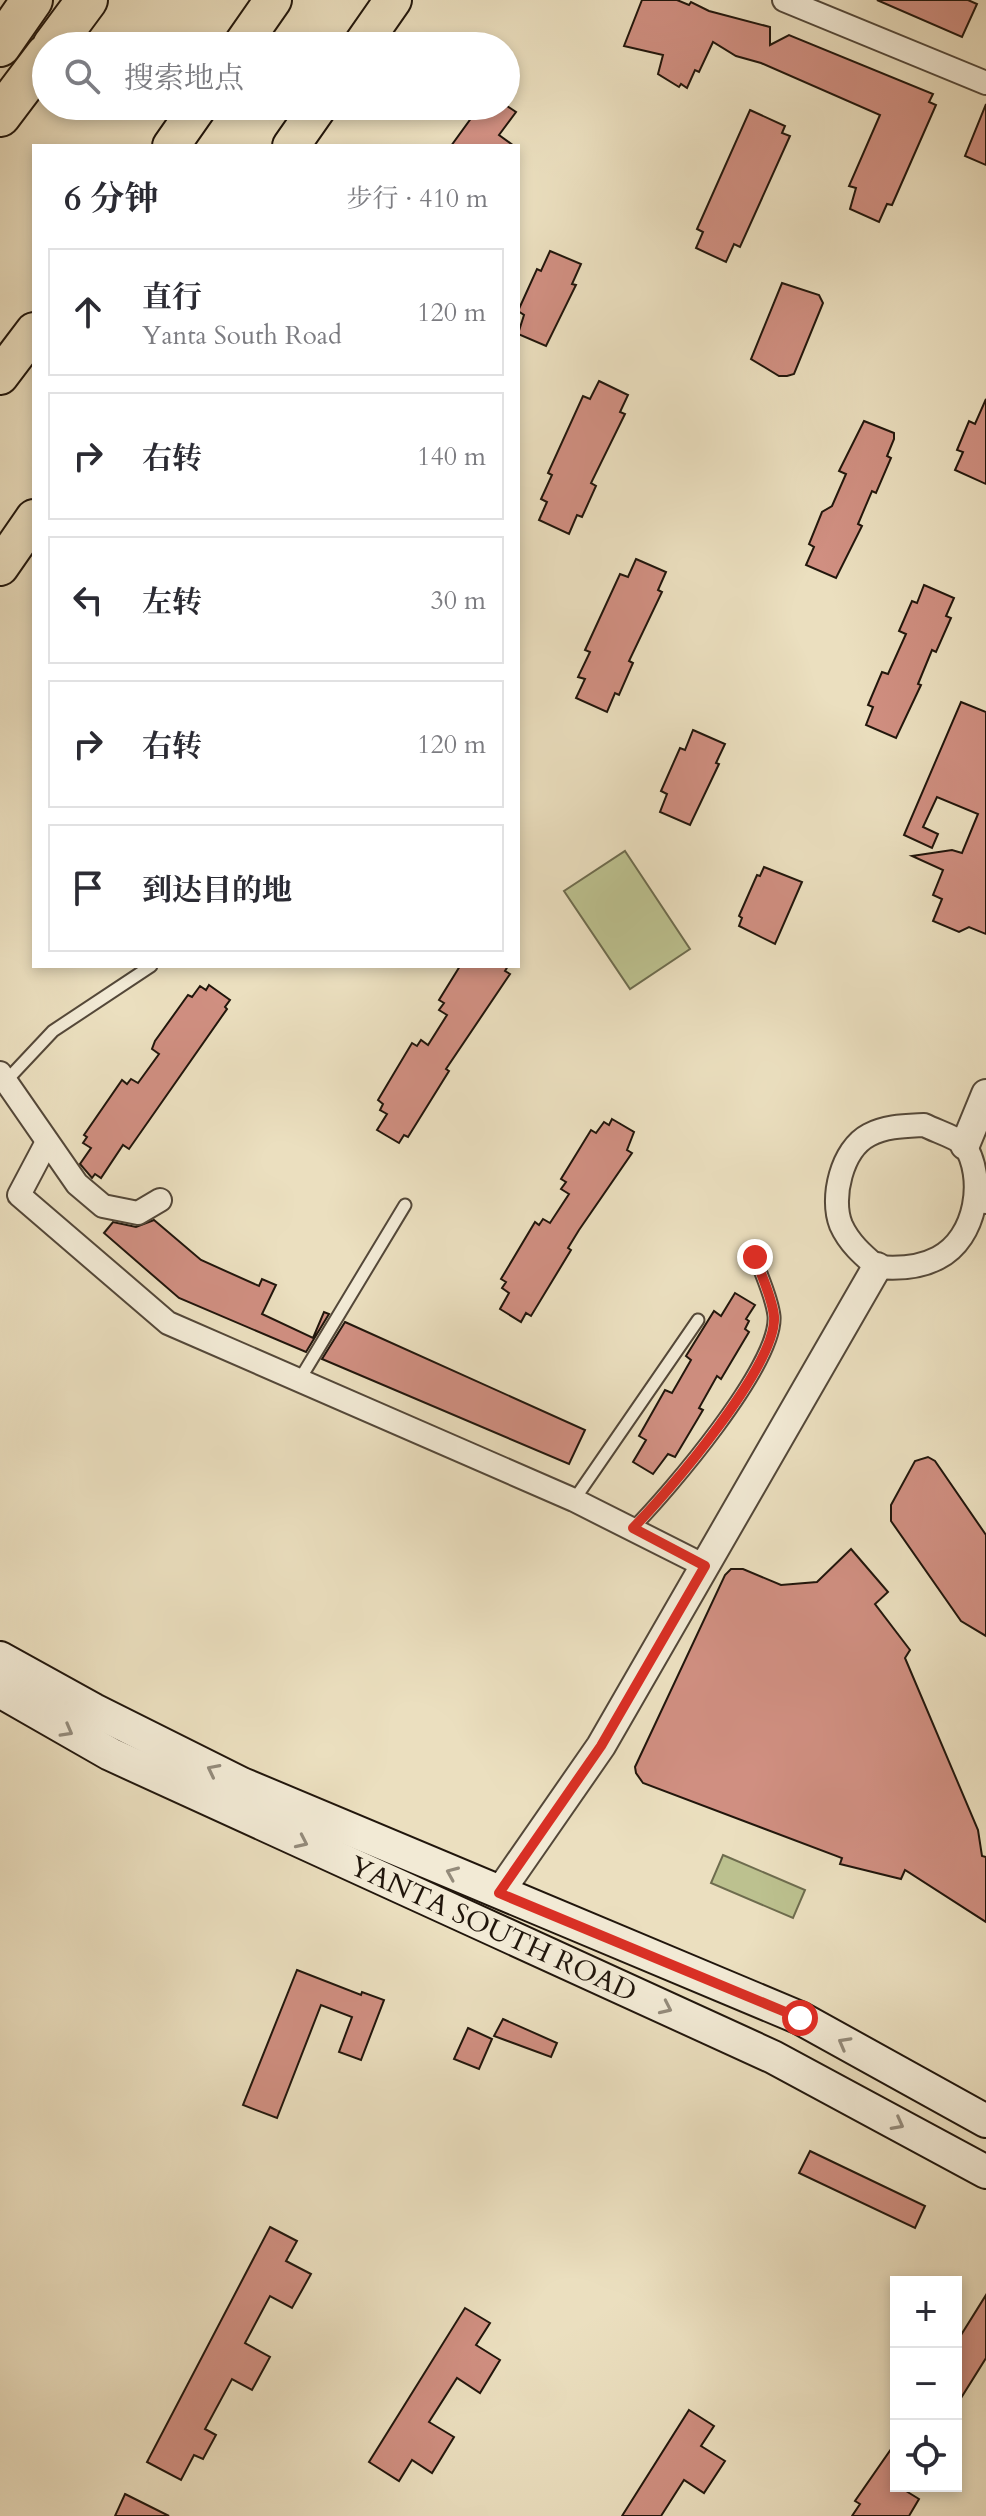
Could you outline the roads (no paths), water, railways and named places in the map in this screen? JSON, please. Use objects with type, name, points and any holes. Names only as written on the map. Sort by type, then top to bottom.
[{"type":"highway","points":[[0,46],[32,0]]},
{"type":"highway","points":[[63,32],[87,0]]},
{"type":"highway","points":[[251,32],[273,0]]},
{"type":"highway","points":[[371,32],[393,0]]},
{"type":"highway","points":[[0,116],[32,74]]},
{"type":"highway","points":[[172,144],[189,120]]},
{"type":"highway","points":[[292,144],[309,120]]},
{"type":"highway","points":[[0,376],[32,334]]},
{"type":"highway","points":[[0,567],[32,521]]},
{"type":"main road","name":"YANTA SOUTH ROAD","points":[[0,1658],[94,1710],[242,1784],[800,2018],[986,2121]]},
{"type":"main road","name":"YANTA SOUTH ROAD","points":[[0,1691],[110,1754],[773,2057],[986,2172]]},
{"type":"street","points":[[784,0],[986,83]]},
{"type":"street","points":[[3,1077],[77,1184],[103,1206],[138,1213],[160,1200]]},
{"type":"street","points":[[965,1145],[986,1094]]},
{"type":"street","points":[[924,1125],[965,1145],[982,1171],[986,1198],[969,1230],[947,1253],[911,1268],[877,1267],[856,1249],[841,1225],[836,1205],[847,1160],[867,1136],[895,1127],[924,1125]]},
{"type":"street","points":[[47,1142],[19,1195],[168,1323],[574,1500],[705,1566]]},
{"type":"street","points":[[499,1893],[601,1746],[877,1267]]},
{"type":"lane","points":[[3,1077],[53,1031],[148,968]]},
{"type":"lane","points":[[300,1379],[405,1205]]},
{"type":"lane","points":[[633,1528],[706,1446],[765,1352],[774,1317],[755,1257]]},
{"type":"lane","points":[[574,1500],[698,1320]]}]
